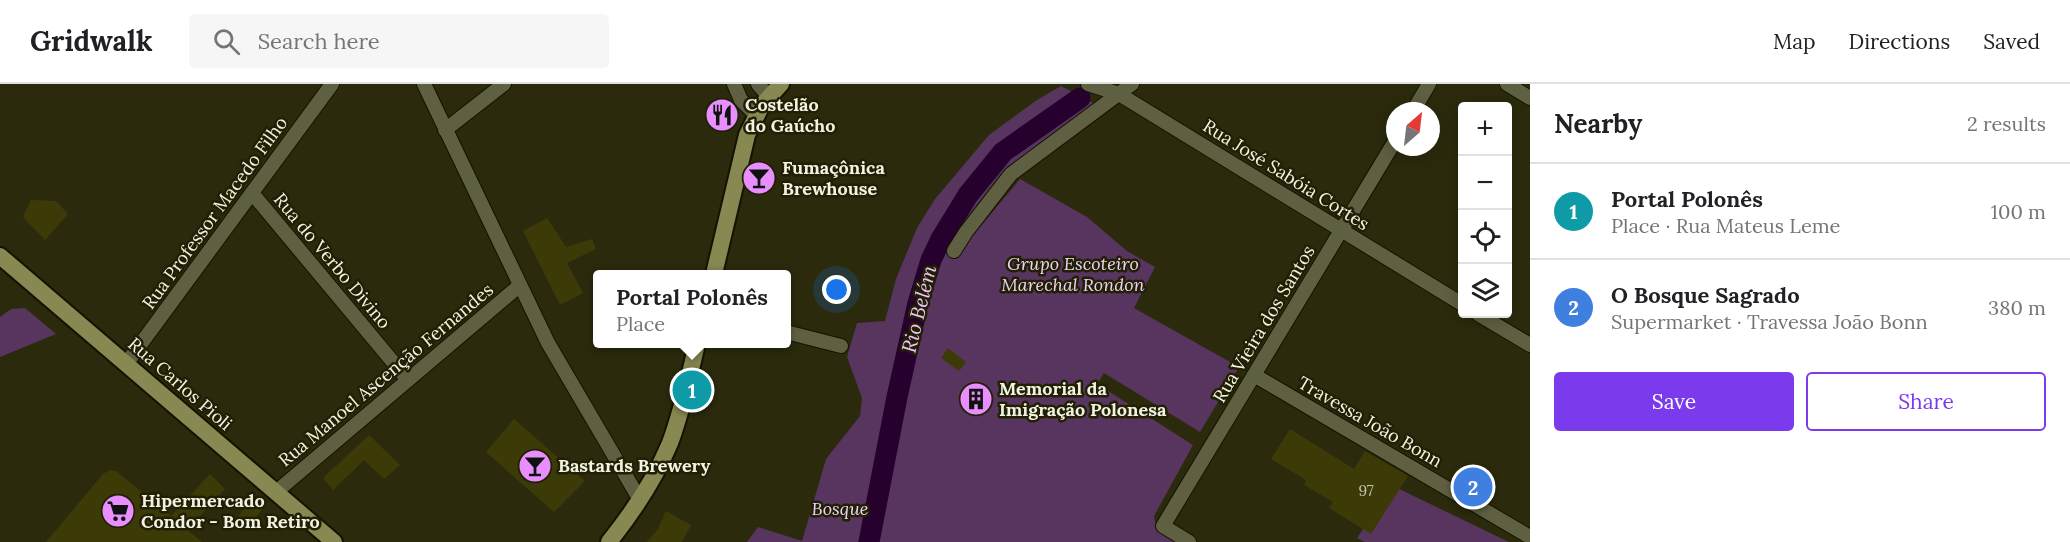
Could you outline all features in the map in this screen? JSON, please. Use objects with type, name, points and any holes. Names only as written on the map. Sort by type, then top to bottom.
[{"type":"main road","points":[[715,270],[743,148],[763,90],[781,84]]},
{"type":"main road","name":"Rua Carlos Pioli","points":[[0,256],[334,542]]},
{"type":"main road","points":[[609,542],[640,500],[670,442],[696,348]]},
{"type":"street","name":"Rua Professor Macedo Filho","points":[[126,364],[332,84]]},
{"type":"street","points":[[424,84],[519,286],[563,371],[640,500]]},
{"type":"street","points":[[445,130],[504,84]]},
{"type":"street","points":[[734,84],[741,100],[756,115]]},
{"type":"street","name":"Rua José Sabóia Cortes","points":[[1088,84],[1119,93],[1458,302]]},
{"type":"street","points":[[954,251],[1011,174],[1132,84]]},
{"type":"street","points":[[1418,102],[1429,84]]},
{"type":"street","points":[[1507,84],[1530,98]]},
{"type":"street","name":"Rua Vieira dos Santos","points":[[1189,542],[1163,526],[1386,156]]},
{"type":"street","name":"Rua do Verbo Divino","points":[[252,193],[408,380]]},
{"type":"street","name":"Rua Manoel Ascenção Fernandes","points":[[276,492],[519,286]]},
{"type":"street","points":[[1485,318],[1530,345]]},
{"type":"street","points":[[791,333],[840,346]]},
{"type":"street","name":"Travessa João Bonn","points":[[1254,375],[1530,537]]},
{"type":"green space","name":"Bosque","points":[[1061,86],[1095,104],[1060,133],[960,233],[942,227],[914,299],[904,336],[886,412],[864,527],[858,542],[747,542],[758,527],[802,541],[826,459],[860,416],[862,398],[847,357],[857,323],[885,321],[896,279],[917,228],[935,199],[989,135],[1037,100]]},
{"type":"green space","name":"Grupo Escoteiro Marechal Rondon","points":[[1020,179],[1087,217],[1127,251],[1155,267],[1134,308],[1239,367],[1200,432],[1104,373],[1097,384],[1193,445],[1154,516],[1157,531],[1176,542],[873,542],[917,334],[925,301],[942,253],[950,237],[964,249]]},
{"type":"green space","points":[[25,308],[56,334],[0,357],[0,317],[11,309]]},
{"type":"green space","points":[[1393,486],[1509,542],[1365,542],[1357,538]]},
{"type":"building","points":[[31,200],[56,201],[68,214],[45,240],[23,217]]},
{"type":"building","points":[[547,218],[566,247],[592,239],[596,249],[567,263],[583,293],[560,305],[523,231]]},
{"type":"building","points":[[948,348],[966,362],[959,371],[941,358]]},
{"type":"building","name":"Memorial da Imigração Polonesa","points":[[973,389],[982,391],[979,409],[970,407]]},
{"type":"building","name":"Bastards Brewery","points":[[514,419],[585,481],[554,512],[486,452]]},
{"type":"building","points":[[1290,429],[1354,469],[1365,451],[1408,476],[1371,534],[1329,508],[1333,502],[1304,485],[1306,480],[1271,459]]},
{"type":"building","points":[[369,435],[400,465],[384,479],[364,460],[333,490],[323,478]]},
{"type":"building","name":"Hipermercado Condor - Bom Retiro","points":[[110,470],[116,471],[171,516],[210,474],[225,489],[187,530],[202,542],[46,542],[103,474]]},
{"type":"building","points":[[250,501],[262,510],[247,528],[236,519]]},
{"type":"building","points":[[666,511],[691,525],[682,542],[647,542],[658,529]]},
{"type":"waterway","name":"Rio Belém","points":[[869,542],[897,397],[918,303],[931,260],[968,195],[1003,152],[1080,98]]},
{"type":"place","name":"Costelão do Gaúcho","points":[[722,115]]},
{"type":"place","name":"Fumaçônica Brewhouse","points":[[759,178]]},
{"type":"place","name":"Portal Polonês","points":[[692,390]]},
{"type":"place","name":"Memorial da Imigração Polonesa","points":[[976,399]]},
{"type":"place","name":"Bastards Brewery","points":[[535,466]]},
{"type":"place","name":"O Bosque Sagrado","points":[[1473,487]]},
{"type":"place","name":"Hipermercado Condor - Bom Retiro","points":[[118,511]]}]
